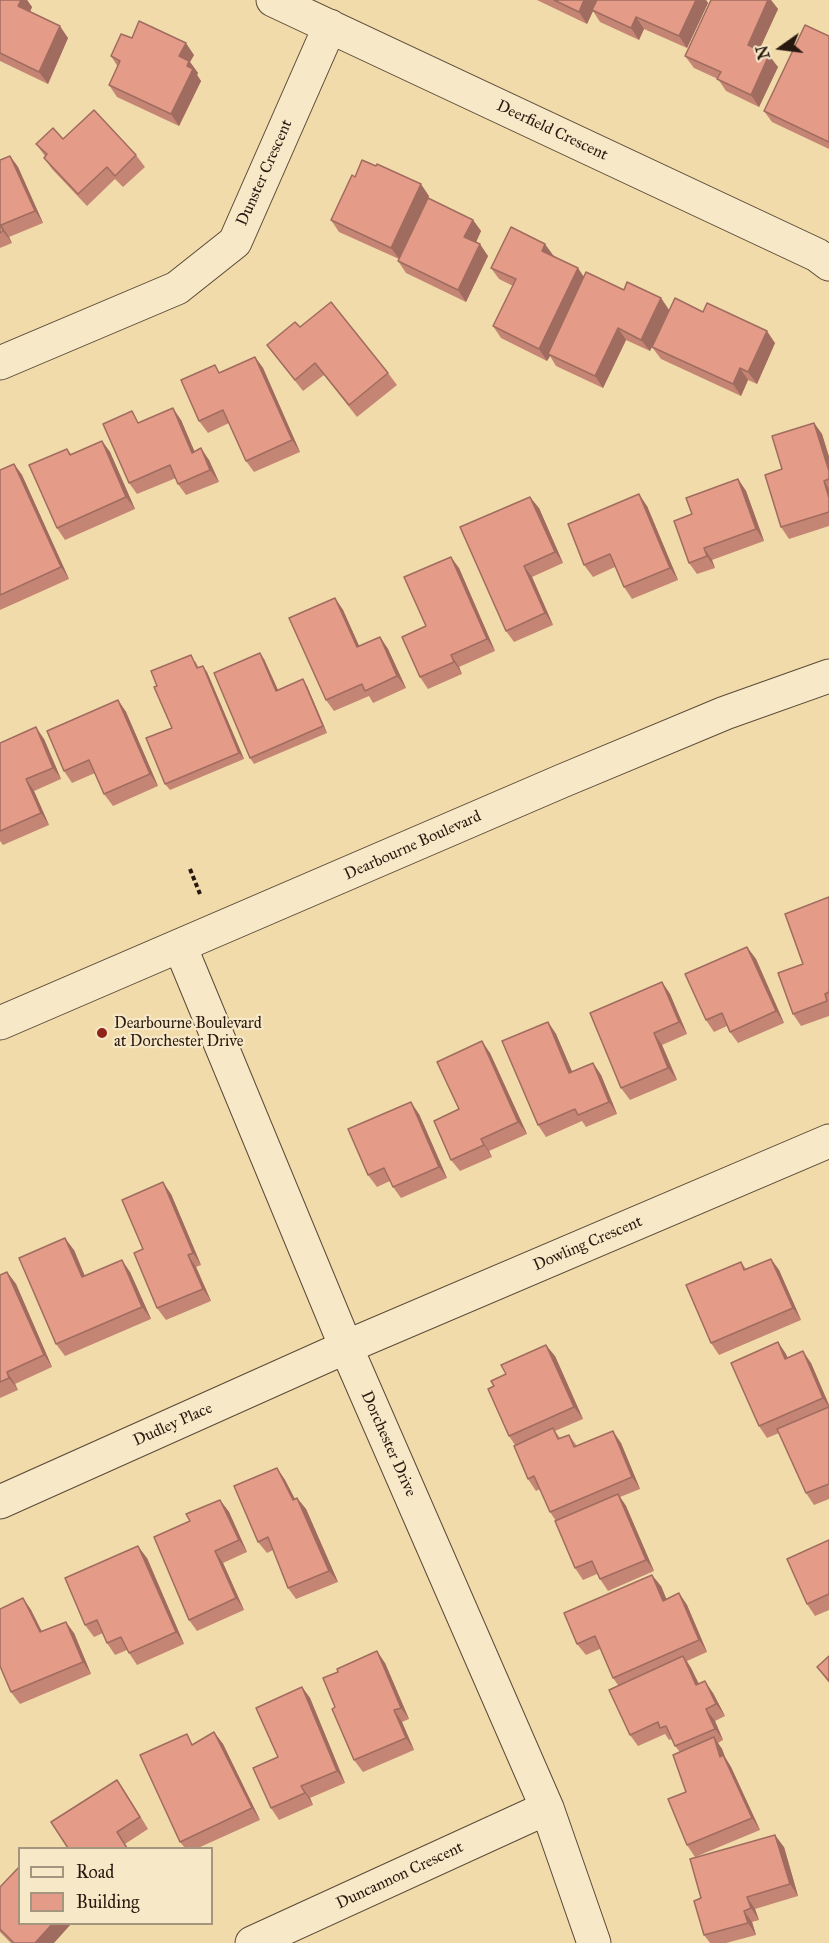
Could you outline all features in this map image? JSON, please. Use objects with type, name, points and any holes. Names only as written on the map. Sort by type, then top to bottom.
[{"type":"street","name":"Deerfield Crescent","points":[[273,0],[817,255],[829,264]]},
{"type":"street","name":"Dunster Crescent","points":[[0,363],[177,288],[235,242],[330,26]]},
{"type":"street","name":"Dearbourne Boulevard","points":[[0,1023],[693,726],[829,676]]},
{"type":"street","name":"Dorchester Drive","points":[[180,946],[346,1347],[547,1808],[594,1943]]},
{"type":"street","name":"Dowling Crescent","points":[[346,1347],[829,1142]]},
{"type":"street","name":"Dudley Place","points":[[0,1503],[346,1347]]},
{"type":"street","name":"Duncannon Crescent","points":[[252,1943],[547,1808]]},
{"type":"path","points":[[190,869],[200,894]]},
{"type":"building","points":[[0,0],[21,0],[18,6],[60,26],[39,72],[0,53]]},
{"type":"building","points":[[554,0],[584,0],[579,12]]},
{"type":"building","points":[[597,0],[696,0],[679,36],[636,17],[631,28],[592,10]]},
{"type":"building","points":[[711,0],[768,0],[748,45],[769,55],[751,95],[717,79],[721,72],[685,56]]},
{"type":"building","points":[[139,21],[186,43],[179,56],[189,61],[187,66],[193,69],[171,114],[109,85],[120,61],[111,56],[121,34],[132,38]]},
{"type":"building","points":[[805,25],[829,36],[829,142],[764,111]]},
{"type":"building","points":[[94,110],[136,155],[115,176],[107,167],[78,194],[44,158],[47,154],[36,144],[53,128],[63,139]]},
{"type":"building","points":[[10,156],[35,211],[1,225],[3,231],[0,233],[0,160]]},
{"type":"building","points":[[362,160],[376,166],[377,164],[421,184],[391,248],[331,220],[352,175],[355,177]]},
{"type":"building","points":[[428,198],[473,220],[464,237],[480,244],[458,290],[398,261]]},
{"type":"building","points":[[511,227],[545,244],[542,251],[578,268],[539,349],[493,326],[516,279],[491,268]]},
{"type":"building","points":[[586,272],[624,290],[627,282],[661,298],[641,340],[618,328],[595,376],[548,354]]},
{"type":"building","points":[[675,298],[703,312],[707,303],[767,331],[748,372],[740,368],[733,384],[652,347]]},
{"type":"building","points":[[331,302],[388,373],[349,405],[315,363],[295,380],[267,345],[295,322],[300,327]]},
{"type":"building","points":[[255,357],[292,440],[246,461],[223,410],[199,421],[181,380],[215,365],[219,373]]},
{"type":"building","points":[[173,408],[192,453],[201,448],[210,470],[178,484],[170,465],[129,483],[103,424],[132,411],[138,423]]},
{"type":"building","points":[[814,423],[829,471],[829,479],[824,481],[829,498],[829,512],[781,527],[765,475],[782,469],[772,436]]},
{"type":"building","points":[[102,441],[126,497],[57,528],[29,465],[67,449],[70,455]]},
{"type":"building","points":[[14,464],[61,567],[0,595],[0,470]]},
{"type":"building","points":[[738,479],[756,529],[704,548],[707,556],[689,563],[674,521],[692,514],[686,498]]},
{"type":"building","points":[[639,494],[670,568],[624,587],[610,554],[584,565],[568,524]]},
{"type":"building","points":[[530,497],[555,552],[524,566],[545,613],[506,631],[460,527]]},
{"type":"building","points":[[451,557],[487,639],[451,655],[454,662],[420,677],[402,637],[426,626],[404,577]]},
{"type":"building","points":[[335,598],[357,647],[380,637],[397,676],[365,691],[362,684],[326,700],[289,618]]},
{"type":"building","points":[[260,653],[276,691],[303,679],[323,726],[250,758],[214,673]]},
{"type":"building","points":[[191,655],[197,668],[203,666],[239,753],[165,784],[146,738],[172,728],[154,687],[157,686],[151,671]]},
{"type":"building","points":[[118,700],[150,774],[104,794],[89,760],[64,771],[47,731]]},
{"type":"building","points":[[36,727],[53,768],[26,779],[41,813],[0,831],[0,743]]},
{"type":"building","points":[[829,897],[829,992],[825,994],[827,1001],[793,1014],[778,973],[803,964],[785,914]]},
{"type":"building","points":[[747,947],[776,1011],[730,1032],[722,1013],[706,1020],[685,974]]},
{"type":"building","points":[[662,982],[679,1022],[654,1033],[668,1068],[621,1088],[590,1013]]},
{"type":"building","points":[[548,1022],[569,1073],[593,1063],[609,1102],[578,1115],[575,1109],[538,1125],[502,1041]]},
{"type":"building","points":[[482,1041],[518,1122],[481,1139],[484,1145],[451,1160],[434,1121],[459,1109],[437,1062]]},
{"type":"building","points":[[411,1102],[439,1167],[393,1187],[384,1168],[368,1175],[348,1129]]},
{"type":"building","points":[[163,1182],[193,1253],[188,1255],[203,1289],[157,1308],[134,1253],[143,1249],[122,1200]]},
{"type":"building","points":[[65,1238],[82,1277],[122,1260],[142,1307],[56,1344],[19,1258]]},
{"type":"building","points":[[771,1259],[793,1308],[711,1343],[686,1285],[741,1262],[744,1270]]},
{"type":"building","points":[[7,1272],[44,1355],[7,1372],[9,1378],[0,1382],[0,1275]]},
{"type":"building","points":[[778,1342],[785,1359],[803,1351],[823,1398],[759,1426],[731,1363]]},
{"type":"building","points":[[546,1345],[574,1407],[509,1436],[488,1389],[494,1386],[491,1381],[506,1374],[501,1365]]},
{"type":"building","points":[[829,1407],[829,1484],[806,1493],[777,1429]]},
{"type":"building","points":[[553,1428],[558,1439],[569,1435],[574,1447],[613,1431],[632,1477],[550,1512],[534,1476],[528,1479],[514,1446]]},
{"type":"building","points":[[277,1468],[293,1500],[297,1498],[329,1571],[288,1588],[268,1537],[258,1542],[234,1486]]},
{"type":"building","points":[[618,1494],[646,1560],[600,1579],[592,1561],[575,1568],[555,1521]]},
{"type":"building","points":[[220,1500],[239,1540],[215,1551],[236,1598],[189,1620],[154,1537],[190,1521],[186,1514]]},
{"type":"building","points":[[829,1540],[829,1594],[807,1604],[787,1559]]},
{"type":"building","points":[[138,1546],[176,1632],[129,1653],[121,1637],[107,1643],[97,1620],[85,1625],[65,1578]]},
{"type":"building","points":[[652,1575],[663,1601],[679,1593],[699,1640],[613,1678],[595,1636],[577,1644],[564,1613]]},
{"type":"building","points":[[23,1598],[40,1632],[66,1622],[83,1662],[11,1692],[0,1666],[0,1609]]},
{"type":"building","points":[[377,1651],[401,1708],[394,1710],[406,1738],[354,1760],[332,1709],[335,1707],[323,1678]]},
{"type":"building","points":[[683,1656],[696,1685],[705,1681],[716,1704],[706,1709],[715,1729],[675,1746],[666,1726],[660,1728],[658,1722],[630,1735],[609,1690]]},
{"type":"building","points":[[829,1656],[829,1681],[817,1667]]},
{"type":"building","points":[[302,1687],[337,1771],[301,1786],[305,1793],[271,1808],[253,1768],[278,1757],[256,1708]]},
{"type":"building","points":[[214,1732],[252,1808],[180,1842],[140,1755],[187,1734],[192,1745]]},
{"type":"building","points":[[714,1737],[720,1757],[723,1755],[752,1818],[687,1845],[668,1799],[686,1792],[673,1755]]},
{"type":"building","points":[[117,1780],[140,1817],[117,1832],[126,1847],[67,1847],[51,1822]]},
{"type":"building","points":[[775,1835],[790,1884],[747,1897],[751,1908],[744,1911],[748,1923],[704,1935],[694,1901],[701,1898],[690,1859]]},
{"type":"building","points":[[18,1868],[18,1925],[51,1925],[35,1943],[14,1943],[0,1929],[0,1887]]},
{"type":"place","name":"Dearbourne Boulevard at Dorchester Drive","points":[[102,1033]]}]
